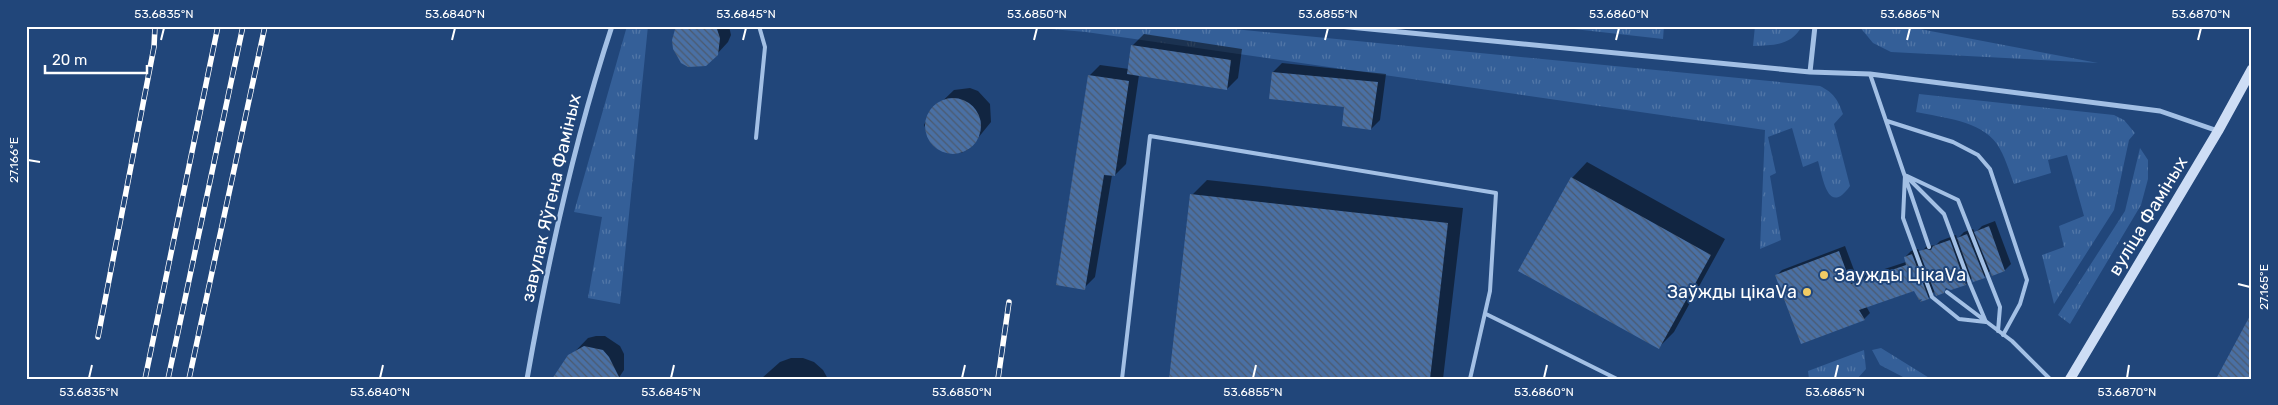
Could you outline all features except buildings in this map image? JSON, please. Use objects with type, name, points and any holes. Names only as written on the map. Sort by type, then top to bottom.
[{"type":"main road","name":"вуліца Фаміных","points":[[2070,379],[2218,130],[2252,69]]},
{"type":"street","name":"завулак Яўгена Фаміных","points":[[527,379],[540,306],[588,98],[612,26]]},
{"type":"street","points":[[1339,26],[1810,72],[1870,74],[2160,111],[2218,130]]},
{"type":"street","points":[[1810,72],[1815,26]]},
{"type":"lane","points":[[756,138],[766,47],[759,26]]},
{"type":"lane","points":[[1870,74],[1930,248]]},
{"type":"lane","points":[[1886,121],[1953,142],[1978,155],[1990,169],[2027,280],[2020,304],[2003,335]]},
{"type":"lane","points":[[1122,379],[1150,136],[1496,193],[1490,291],[1470,379]]},
{"type":"lane","points":[[1905,174],[1944,214],[1986,322]]},
{"type":"lane","points":[[1905,174],[1903,218],[1932,297],[1959,319],[1986,322]]},
{"type":"lane","points":[[1905,174],[1958,200],[2000,307],[1998,331]]},
{"type":"lane","points":[[1947,292],[2003,335],[2050,379]]},
{"type":"lane","points":[[1486,314],[1617,379]]},
{"type":"green space","points":[[627,26],[648,26],[620,304],[588,298],[602,217],[574,212]]},
{"type":"green space","points":[[1015,26],[1203,26],[1820,86],[1835,97],[1843,114],[1834,124],[1850,186],[1843,195],[1836,198],[1828,192],[1818,161],[1803,167],[1792,128],[1768,137],[1776,173],[1770,176],[1781,240],[1760,249],[1765,130],[1086,32]]},
{"type":"green space","points":[[1547,26],[1664,26],[1663,39]]},
{"type":"green space","points":[[1755,26],[1802,26],[1798,33],[1787,41],[1775,45],[1753,46]]},
{"type":"green space","points":[[1859,26],[1904,26],[2098,63],[1891,52],[1873,43]]},
{"type":"green space","points":[[1919,94],[2114,115],[2124,120],[2135,133],[2129,140],[2114,210],[2054,304],[2042,255],[2064,247],[2059,226],[2084,216],[2067,155],[2048,160],[2051,173],[2014,184],[2002,153],[1990,136],[1960,121],[1916,112]]},
{"type":"green space","points":[[2140,148],[2148,160],[2148,179],[2141,205],[2070,324],[2058,315],[2125,211]]},
{"type":"green space","points":[[1881,348],[1931,379],[1902,379],[1903,377],[1880,365],[1872,350]]},
{"type":"green space","points":[[1864,350],[1866,369],[1857,379],[1809,379],[1808,371]]},
{"type":"railway","points":[[98,337],[154,47],[155,26]]},
{"type":"railway","points":[[145,379],[218,26]]},
{"type":"railway","points":[[168,379],[243,26]]},
{"type":"railway","points":[[189,379],[265,26]]},
{"type":"railway","points":[[998,379],[1009,302]]},
{"type":"place","name":"Заужды ЦікаVа","points":[[1824,275]]},
{"type":"place","name":"Заўжды цікаVа","points":[[1807,292]]}]
